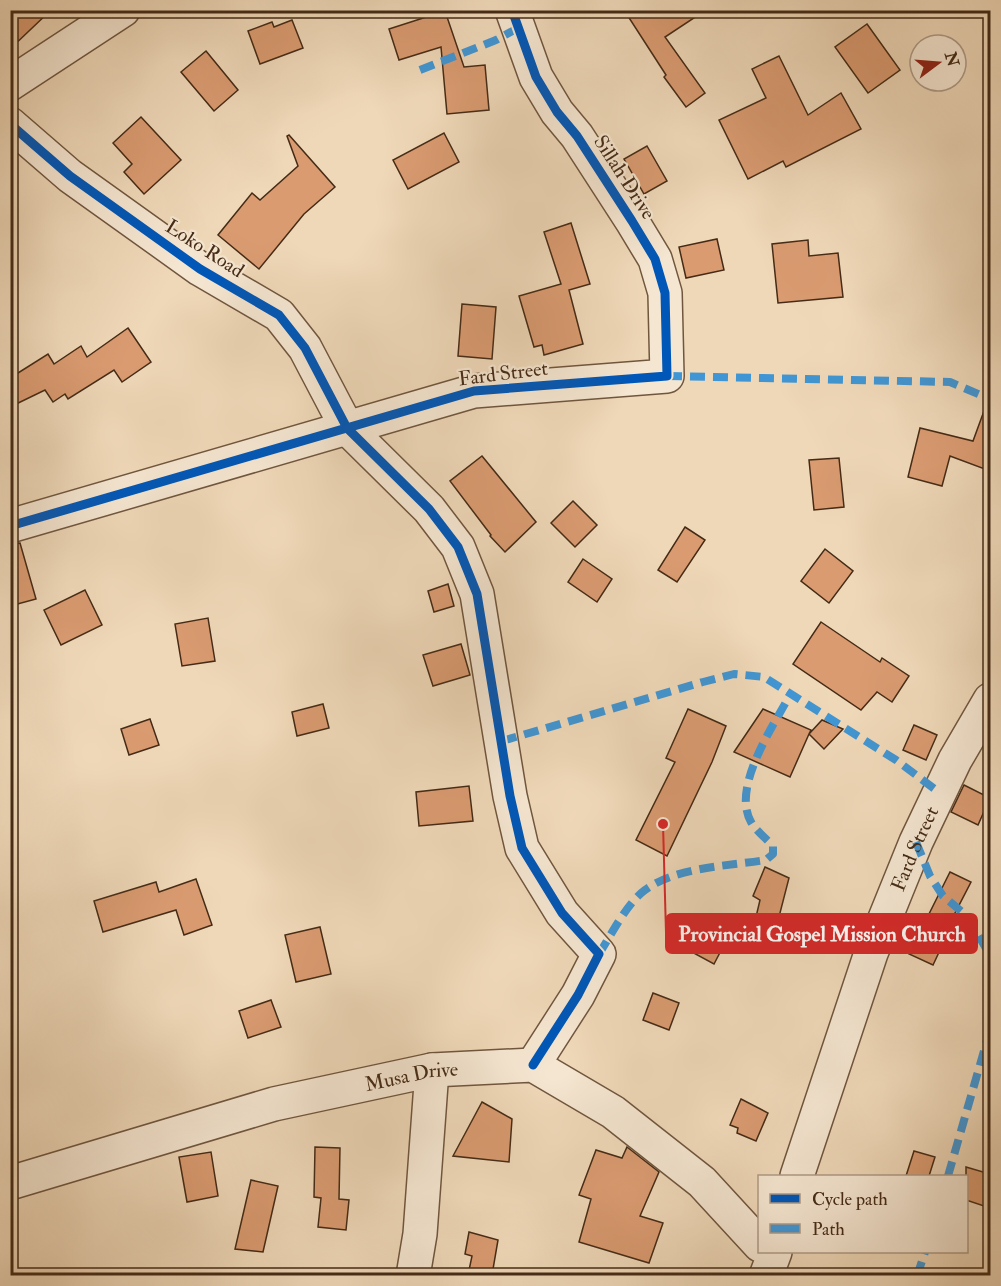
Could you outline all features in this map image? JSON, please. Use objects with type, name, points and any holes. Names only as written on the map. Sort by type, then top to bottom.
[{"type":"street","points":[[10,84],[123,10]]},
{"type":"street","name":"Sillah Drive","points":[[512,10],[536,76],[557,112],[577,136],[632,220],[655,260],[665,293],[667,376]]},
{"type":"street","name":"Loko Road","points":[[10,124],[70,176],[200,269],[279,315],[304,348],[347,428],[429,510],[458,547],[477,594],[510,796],[522,848],[562,913],[599,954],[578,995],[533,1065]]},
{"type":"street","name":"Fard Street","points":[[10,526],[474,391],[667,376]]},
{"type":"street","name":"Fard Street","points":[[797,1175],[871,953],[916,842],[955,760],[990,700]]},
{"type":"street","points":[[533,1065],[613,1112],[702,1182],[758,1246]]},
{"type":"street","name":"Musa Drive","points":[[10,1183],[274,1104],[432,1070],[533,1065]]},
{"type":"street","points":[[413,1275],[420,1234],[432,1070]]},
{"type":"building","points":[[10,10],[51,10],[10,49]]},
{"type":"building","points":[[624,10],[706,10],[665,37],[705,93],[686,107],[664,77],[666,75]]},
{"type":"building","points":[[445,11],[464,67],[485,65],[489,110],[447,114],[441,47],[399,60],[389,29]]},
{"type":"building","points":[[292,20],[303,48],[260,64],[248,31],[272,22],[274,27]]},
{"type":"building","points":[[867,24],[900,70],[868,93],[835,47]]},
{"type":"building","points":[[206,51],[238,90],[214,111],[181,72]]},
{"type":"building","points":[[779,56],[808,115],[841,93],[861,129],[786,167],[783,161],[748,179],[719,120],[766,98],[752,69]]},
{"type":"building","points":[[141,117],[181,160],[144,194],[124,172],[132,164],[113,143]]},
{"type":"building","points":[[444,133],[459,162],[408,189],[393,160]]},
{"type":"building","points":[[289,135],[335,187],[304,214],[259,269],[218,235],[252,193],[260,200],[298,166],[287,136]]},
{"type":"building","points":[[647,146],[667,181],[644,194],[624,159]]},
{"type":"building","points":[[571,223],[590,284],[569,290],[583,344],[544,355],[542,345],[534,347],[519,296],[561,284],[544,232]]},
{"type":"building","points":[[717,239],[724,270],[686,278],[679,247]]},
{"type":"building","points":[[808,240],[809,256],[838,253],[843,297],[778,303],[772,244]]},
{"type":"building","points":[[462,304],[496,307],[492,359],[458,356]]},
{"type":"building","points":[[128,328],[151,362],[122,382],[114,370],[68,399],[65,394],[53,402],[45,390],[10,407],[10,378],[48,354],[54,364],[81,346],[87,357]]},
{"type":"building","points":[[988,400],[990,401],[990,471],[950,456],[942,486],[908,477],[920,428],[973,441]]},
{"type":"building","points":[[482,456],[536,522],[505,552],[490,536],[450,481]]},
{"type":"building","points":[[839,458],[844,507],[814,510],[809,460]]},
{"type":"building","points":[[573,501],[597,525],[575,547],[551,523]]},
{"type":"building","points":[[685,527],[705,540],[677,582],[658,570]]},
{"type":"building","points":[[20,543],[36,599],[10,606],[10,544]]},
{"type":"building","points":[[825,549],[853,571],[829,603],[801,581]]},
{"type":"building","points":[[583,559],[612,579],[597,602],[568,582]]},
{"type":"building","points":[[448,584],[454,606],[434,612],[428,591]]},
{"type":"building","points":[[85,590],[102,625],[61,645],[44,610]]},
{"type":"building","points":[[208,618],[215,661],[182,666],[175,624]]},
{"type":"building","points":[[821,622],[880,662],[882,658],[909,676],[892,702],[877,692],[861,710],[793,664]]},
{"type":"building","points":[[461,644],[470,675],[433,686],[423,655]]},
{"type":"building","points":[[323,704],[329,728],[297,736],[292,712]]},
{"type":"building","points":[[688,709],[726,726],[712,762],[667,856],[636,840],[675,762],[666,758]]},
{"type":"building","points":[[763,709],[811,730],[790,777],[734,752]]},
{"type":"building","points":[[150,719],[159,745],[129,755],[121,729]]},
{"type":"building","points":[[822,720],[843,729],[824,749],[809,734]]},
{"type":"building","points":[[914,725],[937,735],[926,760],[903,750]]},
{"type":"building","points":[[964,785],[990,798],[978,825],[951,812]]},
{"type":"building","points":[[469,786],[473,821],[419,826],[416,792]]},
{"type":"building","points":[[765,867],[789,878],[772,944],[751,938],[760,900],[753,896]]},
{"type":"building","points":[[950,872],[971,882],[933,965],[909,954]]},
{"type":"building","points":[[196,879],[212,925],[184,935],[176,910],[103,932],[94,901],[156,882],[159,892]]},
{"type":"building","points":[[700,926],[727,939],[714,964],[688,950]]},
{"type":"building","points":[[320,927],[331,974],[296,982],[285,935]]},
{"type":"building","points":[[653,993],[679,1003],[669,1030],[643,1020]]},
{"type":"building","points":[[271,1000],[281,1027],[248,1038],[239,1011]]},
{"type":"building","points":[[741,1099],[768,1113],[756,1141],[737,1133],[738,1128],[730,1125]]},
{"type":"building","points":[[482,1102],[512,1119],[509,1162],[453,1156]]},
{"type":"building","points":[[315,1147],[340,1148],[339,1199],[349,1200],[346,1230],[318,1227],[321,1198],[314,1197]]},
{"type":"building","points":[[627,1147],[659,1172],[640,1216],[663,1223],[649,1263],[579,1242],[591,1199],[579,1195],[596,1150],[622,1158]]},
{"type":"building","points":[[914,1151],[935,1157],[929,1175],[906,1175]]},
{"type":"building","points":[[211,1152],[218,1196],[187,1202],[179,1157]]},
{"type":"building","points":[[966,1167],[990,1174],[990,1208],[968,1201],[968,1175],[966,1175]]},
{"type":"building","points":[[251,1180],[278,1186],[263,1252],[235,1249]]},
{"type":"building","points":[[469,1232],[498,1240],[492,1275],[468,1275],[472,1256],[465,1254]]},
{"type":"marked path","points":[[420,70],[496,40],[518,28]]},
{"type":"marked path","points":[[667,376],[950,382],[990,399]]},
{"type":"marked path","points":[[502,741],[734,674],[764,677],[896,760],[940,793]]},
{"type":"marked path","points":[[599,954],[632,903],[645,890],[658,882],[687,872],[766,860],[773,854],[773,846],[751,822],[746,808],[746,792],[757,756],[791,693]]},
{"type":"marked path","points":[[916,842],[930,876],[943,896],[967,916],[990,955]]},
{"type":"marked path","points":[[948,1175],[990,1030]]},
{"type":"marked path","points":[[917,1276],[925,1253]]},
{"type":"cycle path","points":[[10,526],[474,391],[667,376],[665,293],[655,259],[577,136],[557,112],[536,77],[512,10]]},
{"type":"cycle path","points":[[10,124],[70,176],[200,269],[279,315],[305,348],[347,428],[429,509],[458,547],[477,594],[510,796],[522,848],[562,913],[599,954],[578,995],[533,1065]]},
{"type":"place","name":"Provincial Gospel Mission Church","points":[[663,824]]}]
